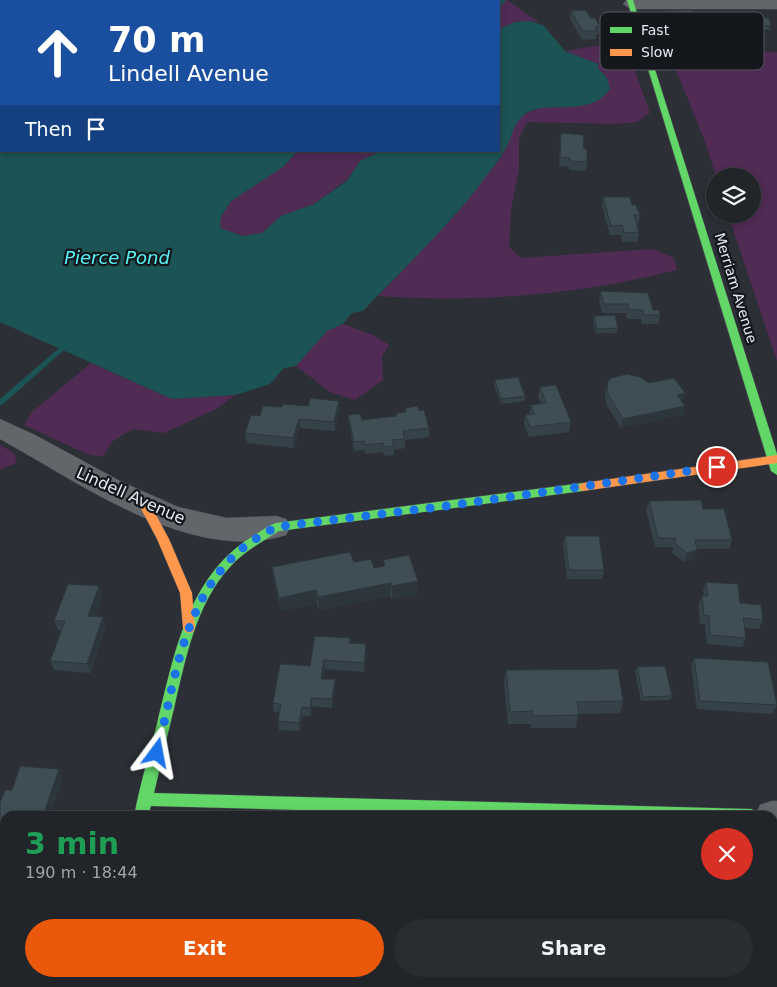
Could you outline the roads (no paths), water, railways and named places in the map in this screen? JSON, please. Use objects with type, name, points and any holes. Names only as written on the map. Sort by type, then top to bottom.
[{"type":"main road","name":"Merriam Avenue","points":[[652,70],[775,459],[777,471]]},
{"type":"main road","name":"Lindell Avenue","points":[[276,527],[454,505],[775,459]]},
{"type":"main road","points":[[144,504],[163,540],[186,593],[189,632]]},
{"type":"main road","points":[[142,811],[172,680],[204,593],[220,571],[251,542],[276,527]]},
{"type":"main road","points":[[146,799],[574,811]]},
{"type":"street","points":[[630,2],[777,4]]},
{"type":"street","name":"Lindell Avenue","points":[[9,433],[88,477],[144,504],[183,519],[226,529],[276,527]]},
{"type":"water","points":[[500,0],[506,0],[500,8]]},
{"type":"water","name":"Pierce Pond","points":[[530,21],[543,25],[565,51],[598,64],[598,68],[607,78],[610,89],[601,98],[590,104],[542,108],[523,116],[515,126],[507,146],[479,186],[437,235],[363,311],[352,313],[343,324],[327,331],[296,366],[284,368],[270,384],[235,395],[172,399],[0,322],[0,152],[297,152],[283,167],[231,201],[221,217],[220,228],[243,236],[262,233],[281,216],[314,204],[347,181],[360,161],[379,152],[500,152],[500,29],[515,22]]},
{"type":"waterway","points":[[0,403],[68,344]]}]
